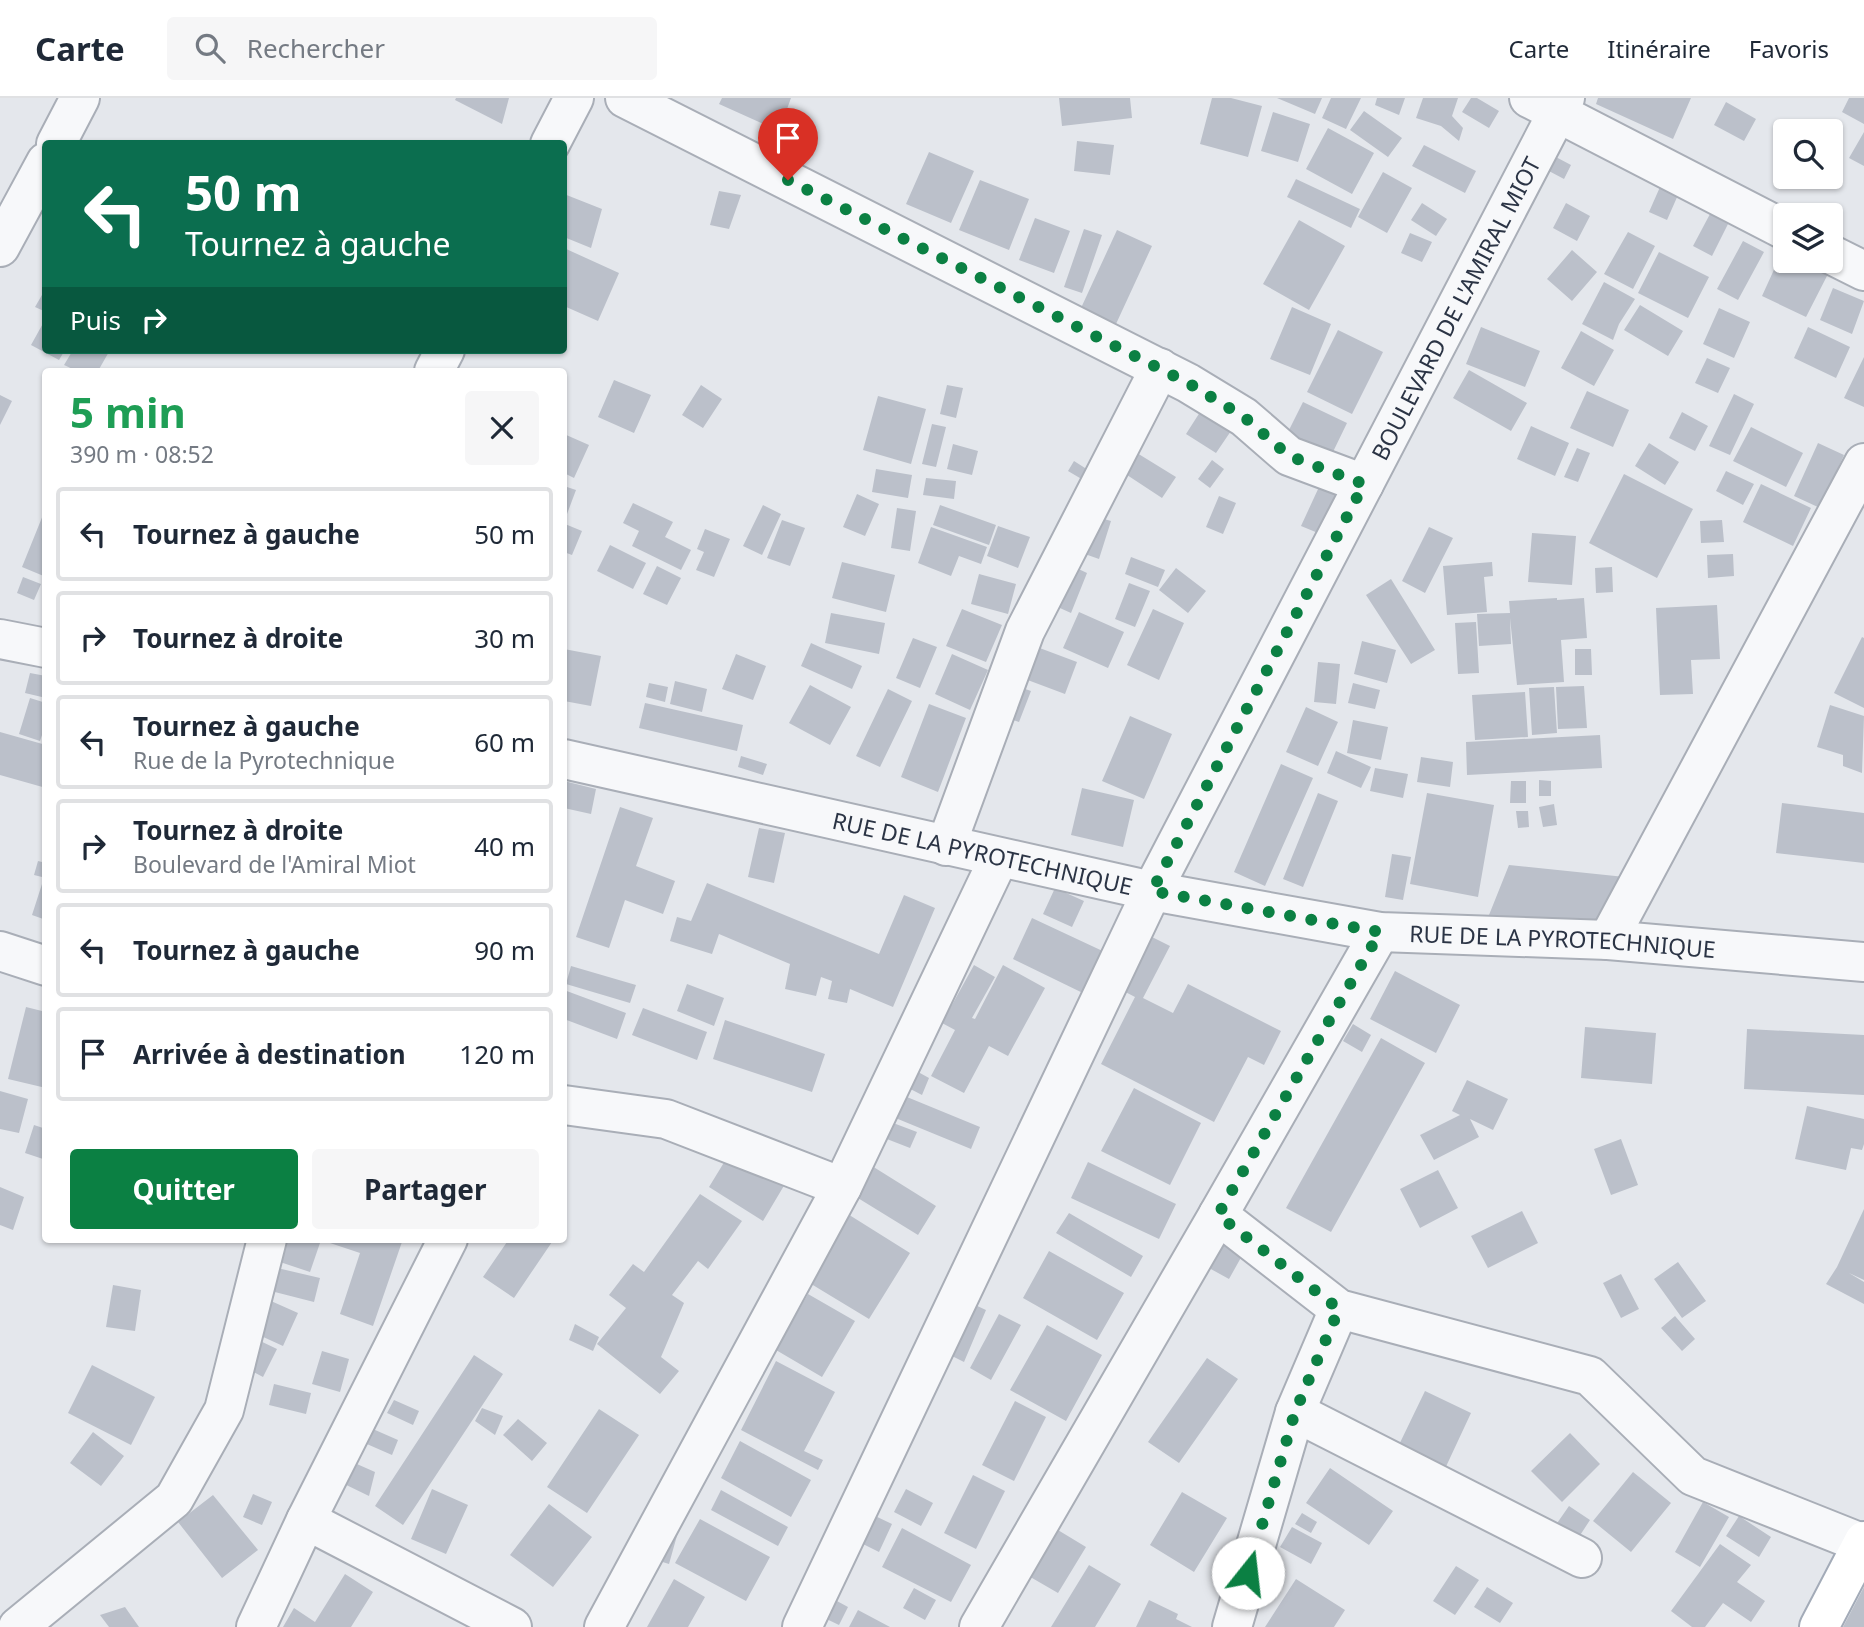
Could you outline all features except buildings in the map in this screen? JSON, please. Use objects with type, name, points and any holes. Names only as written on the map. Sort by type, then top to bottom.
[{"type":"main road","points":[[1819,1627],[1864,1542]]},
{"type":"street","points":[[58,140],[80,98]]},
{"type":"street","points":[[553,140],[574,98]]},
{"type":"street","points":[[625,98],[1160,368],[1244,417],[1289,456],[1364,484]]},
{"type":"street","points":[[1550,103],[1773,224]]},
{"type":"street","name":"BOULEVARD DE L'AMIRAL MIOT","points":[[802,1627],[1152,891],[1364,484],[1550,103]]},
{"type":"street","points":[[0,247],[42,169]]},
{"type":"street","points":[[1843,260],[1864,271]]},
{"type":"street","points":[[946,846],[1025,631],[1160,368]]},
{"type":"street","points":[[1608,940],[1864,463]]},
{"type":"street","points":[[0,639],[42,647]]},
{"type":"street","name":"RUE DE LA PYROTECHNIQUE","points":[[567,760],[1152,891],[1380,932],[1608,940],[1864,962]]},
{"type":"street","points":[[604,1627],[842,1187],[999,858]]},
{"type":"street","points":[[979,1627],[1380,932]]},
{"type":"street","points":[[0,951],[42,965]]},
{"type":"street","points":[[567,1105],[666,1119],[842,1187]]},
{"type":"street","points":[[1218,1215],[1339,1309],[1590,1376],[1693,1476],[1864,1542]]},
{"type":"street","points":[[18,1627],[174,1499],[224,1410],[266,1243]]},
{"type":"street","points":[[256,1627],[306,1520],[446,1243]]},
{"type":"street","points":[[1232,1627],[1295,1412],[1339,1309]]},
{"type":"street","points":[[1295,1412],[1582,1558]]},
{"type":"street","points":[[306,1520],[512,1627]]},
{"type":"route","points":[[788,180],[1188,383],[1244,417],[1289,456],[1364,484],[1152,891],[1380,932],[1218,1215],[1339,1309],[1295,1412],[1248,1573]]}]
